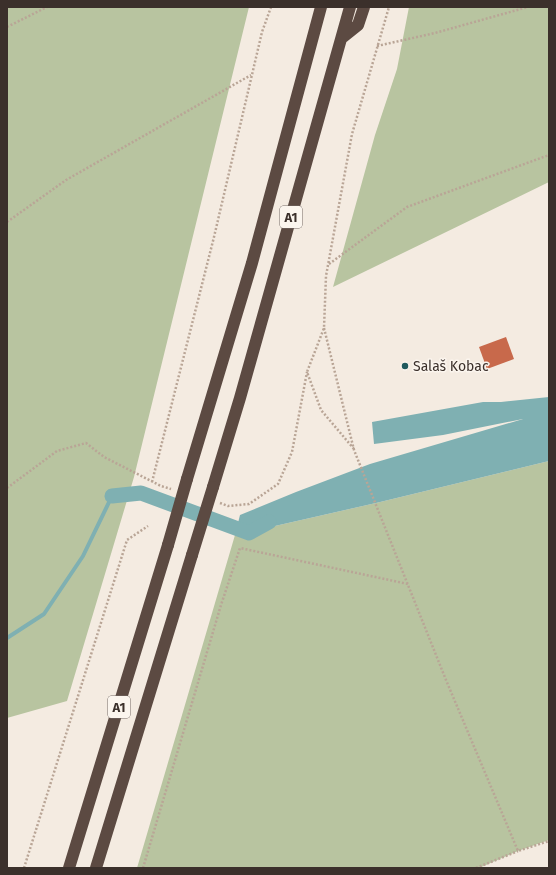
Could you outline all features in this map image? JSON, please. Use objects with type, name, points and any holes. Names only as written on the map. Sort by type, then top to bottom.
[{"type":"highway","name":"A1","points":[[69,868],[188,479],[252,263],[321,7]]},
{"type":"highway","name":"A1","points":[[96,868],[240,398],[350,7]]},
{"type":"highway","points":[[343,36],[358,25],[364,7]]},
{"type":"path","points":[[7,27],[47,7]]},
{"type":"path","points":[[152,482],[214,237],[262,32],[271,7]]},
{"type":"path","points":[[389,7],[352,134],[326,276],[324,328],[354,450],[446,680],[518,851]]},
{"type":"path","points":[[377,46],[435,33],[528,7]]},
{"type":"path","points":[[7,222],[66,180],[252,75]]},
{"type":"path","points":[[329,264],[408,207],[549,155]]},
{"type":"path","points":[[324,328],[307,372],[321,410],[354,450]]},
{"type":"path","points":[[24,868],[127,540],[148,526]]},
{"type":"path","points":[[143,868],[221,605],[240,548],[408,584]]},
{"type":"path","points":[[476,868],[518,851],[549,841]]},
{"type":"green space","points":[[7,7],[249,7],[134,477],[67,701],[7,718]]},
{"type":"green space","points":[[409,7],[549,7],[549,182],[333,287],[375,135],[397,69]]},
{"type":"green space","points":[[549,461],[549,840],[518,851],[479,868],[137,868],[235,535]]},
{"type":"water","points":[[549,397],[549,461],[235,535],[240,515],[296,492],[370,464],[523,419],[443,435],[374,444],[372,422],[483,402],[501,402]]},
{"type":"building","points":[[506,337],[514,359],[487,369],[479,347]]},
{"type":"waterway","points":[[112,496],[141,493],[249,533],[269,522]]},
{"type":"waterway","points":[[7,638],[44,614],[83,556],[112,496]]},
{"type":"place","name":"Salaš Kobac","points":[[405,366]]}]
